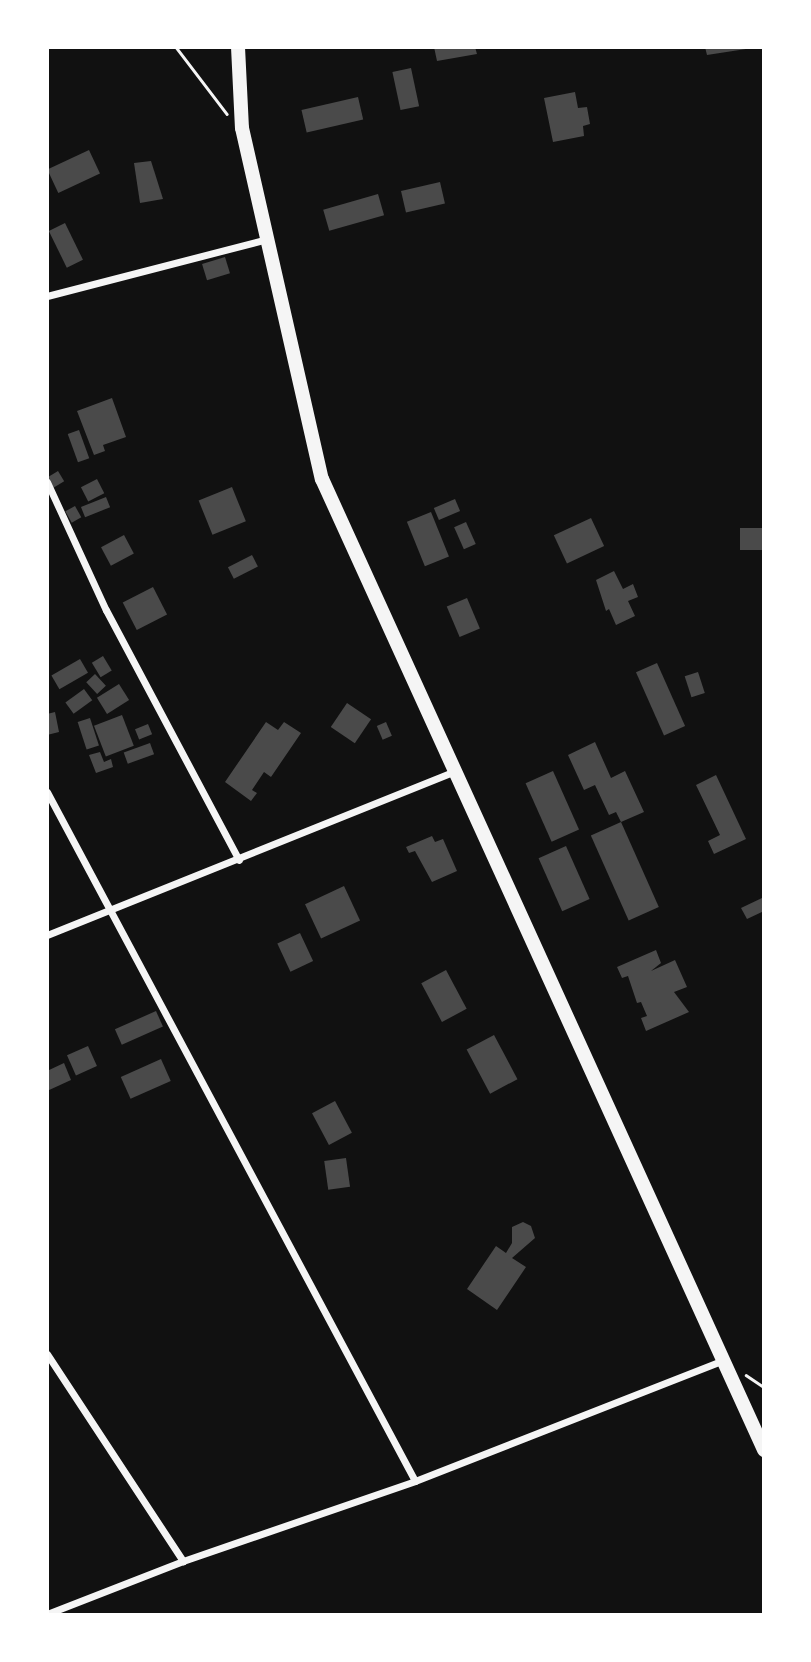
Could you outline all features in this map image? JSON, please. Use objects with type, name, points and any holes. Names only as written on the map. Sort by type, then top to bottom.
[{"type":"main road","points":[[238,47],[243,128],[322,479],[764,1450]]},
{"type":"street","points":[[47,296],[269,239]]},
{"type":"street","points":[[47,482],[106,610],[239,860]]},
{"type":"street","points":[[47,935],[114,911],[455,771]]},
{"type":"street","points":[[47,792],[114,911],[415,1481]]},
{"type":"street","points":[[47,1354],[183,1561]]},
{"type":"street","points":[[52,1613],[183,1561],[415,1481],[723,1360]]},
{"type":"path","points":[[176,47],[214,103],[243,128]]},
{"type":"building","points":[[434,47],[475,47],[477,54],[437,61]]},
{"type":"building","points":[[705,47],[746,47],[746,49],[707,55]]},
{"type":"building","points":[[411,68],[419,106],[401,110],[392,72]]},
{"type":"building","points":[[575,92],[578,108],[587,107],[590,124],[583,126],[584,136],[553,142],[544,98]]},
{"type":"building","points":[[358,97],[363,119],[307,132],[301,110]]},
{"type":"building","points":[[89,150],[100,174],[58,193],[47,169]]},
{"type":"building","points":[[151,161],[163,199],[140,203],[134,163]]},
{"type":"building","points":[[440,182],[445,203],[406,212],[401,191]]},
{"type":"building","points":[[378,194],[384,215],[329,231],[323,210]]},
{"type":"building","points":[[65,223],[83,260],[67,268],[49,231]]},
{"type":"building","points":[[225,257],[230,273],[207,280],[202,264]]},
{"type":"building","points":[[112,398],[126,437],[103,445],[105,451],[94,455],[77,411]]},
{"type":"building","points":[[79,430],[89,458],[78,462],[68,434]]},
{"type":"building","points":[[58,471],[64,481],[53,488],[47,478]]},
{"type":"building","points":[[97,479],[104,493],[88,501],[81,487]]},
{"type":"building","points":[[232,487],[246,521],[212,535],[199,500]]},
{"type":"building","points":[[106,497],[110,507],[85,517],[81,507]]},
{"type":"building","points":[[455,499],[460,511],[439,520],[434,508]]},
{"type":"building","points":[[75,506],[81,517],[72,523],[65,511]]},
{"type":"building","points":[[431,512],[449,557],[425,566],[407,522]]},
{"type":"building","points":[[591,518],[604,546],[567,563],[554,535]]},
{"type":"building","points":[[466,522],[476,544],[464,549],[454,527]]},
{"type":"building","points":[[740,528],[764,528],[764,550],[740,550]]},
{"type":"building","points":[[124,535],[134,554],[111,566],[101,547]]},
{"type":"building","points":[[252,555],[258,567],[234,579],[228,567]]},
{"type":"building","points":[[614,571],[623,589],[633,584],[638,597],[628,601],[635,616],[616,625],[609,609],[606,611],[596,580]]},
{"type":"building","points":[[153,587],[167,615],[137,630],[123,602]]},
{"type":"building","points":[[467,598],[480,628],[460,637],[447,607]]},
{"type":"building","points":[[103,656],[112,671],[101,677],[92,663]]},
{"type":"building","points":[[80,659],[88,673],[59,689],[51,676]]},
{"type":"building","points":[[657,663],[685,726],[664,735],[636,672]]},
{"type":"building","points":[[698,672],[705,693],[691,697],[685,676]]},
{"type":"building","points":[[95,674],[106,686],[97,694],[86,682]]},
{"type":"building","points":[[119,684],[129,700],[107,714],[97,698]]},
{"type":"building","points":[[84,689],[92,700],[74,714],[65,703]]},
{"type":"building","points":[[347,703],[371,719],[355,743],[331,727]]},
{"type":"building","points":[[55,712],[59,732],[47,735],[47,714]]},
{"type":"building","points":[[122,715],[134,746],[106,757],[94,726]]},
{"type":"building","points":[[90,718],[99,746],[87,750],[78,722]]},
{"type":"building","points":[[266,722],[278,730],[284,722],[301,733],[271,777],[264,772],[252,790],[257,793],[251,801],[225,782]]},
{"type":"building","points":[[386,722],[392,736],[383,740],[377,726]]},
{"type":"building","points":[[148,724],[152,734],[139,739],[135,729]]},
{"type":"building","points":[[595,742],[611,778],[625,771],[644,812],[621,822],[616,812],[609,815],[595,785],[584,790],[568,755]]},
{"type":"building","points":[[150,743],[154,754],[128,764],[124,753]]},
{"type":"building","points":[[100,752],[104,762],[111,759],[113,767],[96,773],[89,755]]},
{"type":"building","points":[[553,771],[579,829],[552,842],[526,783]]},
{"type":"building","points":[[716,775],[746,839],[714,854],[708,841],[720,835],[696,785]]},
{"type":"building","points":[[621,822],[659,907],[629,920],[591,835]]},
{"type":"building","points":[[432,836],[435,842],[443,839],[457,871],[432,882],[415,851],[409,853],[406,847]]},
{"type":"building","points":[[566,846],[590,899],[562,911],[539,858]]},
{"type":"building","points":[[344,886],[360,920],[321,939],[305,904]]},
{"type":"building","points":[[762,898],[764,911],[747,919],[741,908]]},
{"type":"building","points":[[300,933],[313,961],[290,972],[277,944]]},
{"type":"building","points":[[656,950],[661,963],[651,971],[675,960],[687,987],[674,992],[689,1012],[646,1031],[641,1018],[647,1016],[641,1002],[637,1003],[628,976],[622,978],[617,967]]},
{"type":"building","points":[[446,970],[467,1009],[442,1022],[421,983]]},
{"type":"building","points":[[156,1011],[163,1027],[122,1045],[115,1029]]},
{"type":"building","points":[[494,1035],[517,1079],[490,1094],[467,1050]]},
{"type":"building","points":[[88,1046],[97,1066],[76,1075],[67,1055]]},
{"type":"building","points":[[161,1059],[171,1081],[131,1099],[121,1077]]},
{"type":"building","points":[[64,1063],[71,1080],[47,1091],[47,1071]]},
{"type":"building","points":[[335,1101],[352,1133],[329,1145],[312,1113]]},
{"type":"building","points":[[346,1158],[350,1187],[328,1190],[324,1161]]},
{"type":"building","points":[[523,1222],[531,1226],[535,1238],[512,1258],[526,1267],[497,1310],[467,1289],[496,1246],[506,1253],[512,1243],[512,1227]]}]
